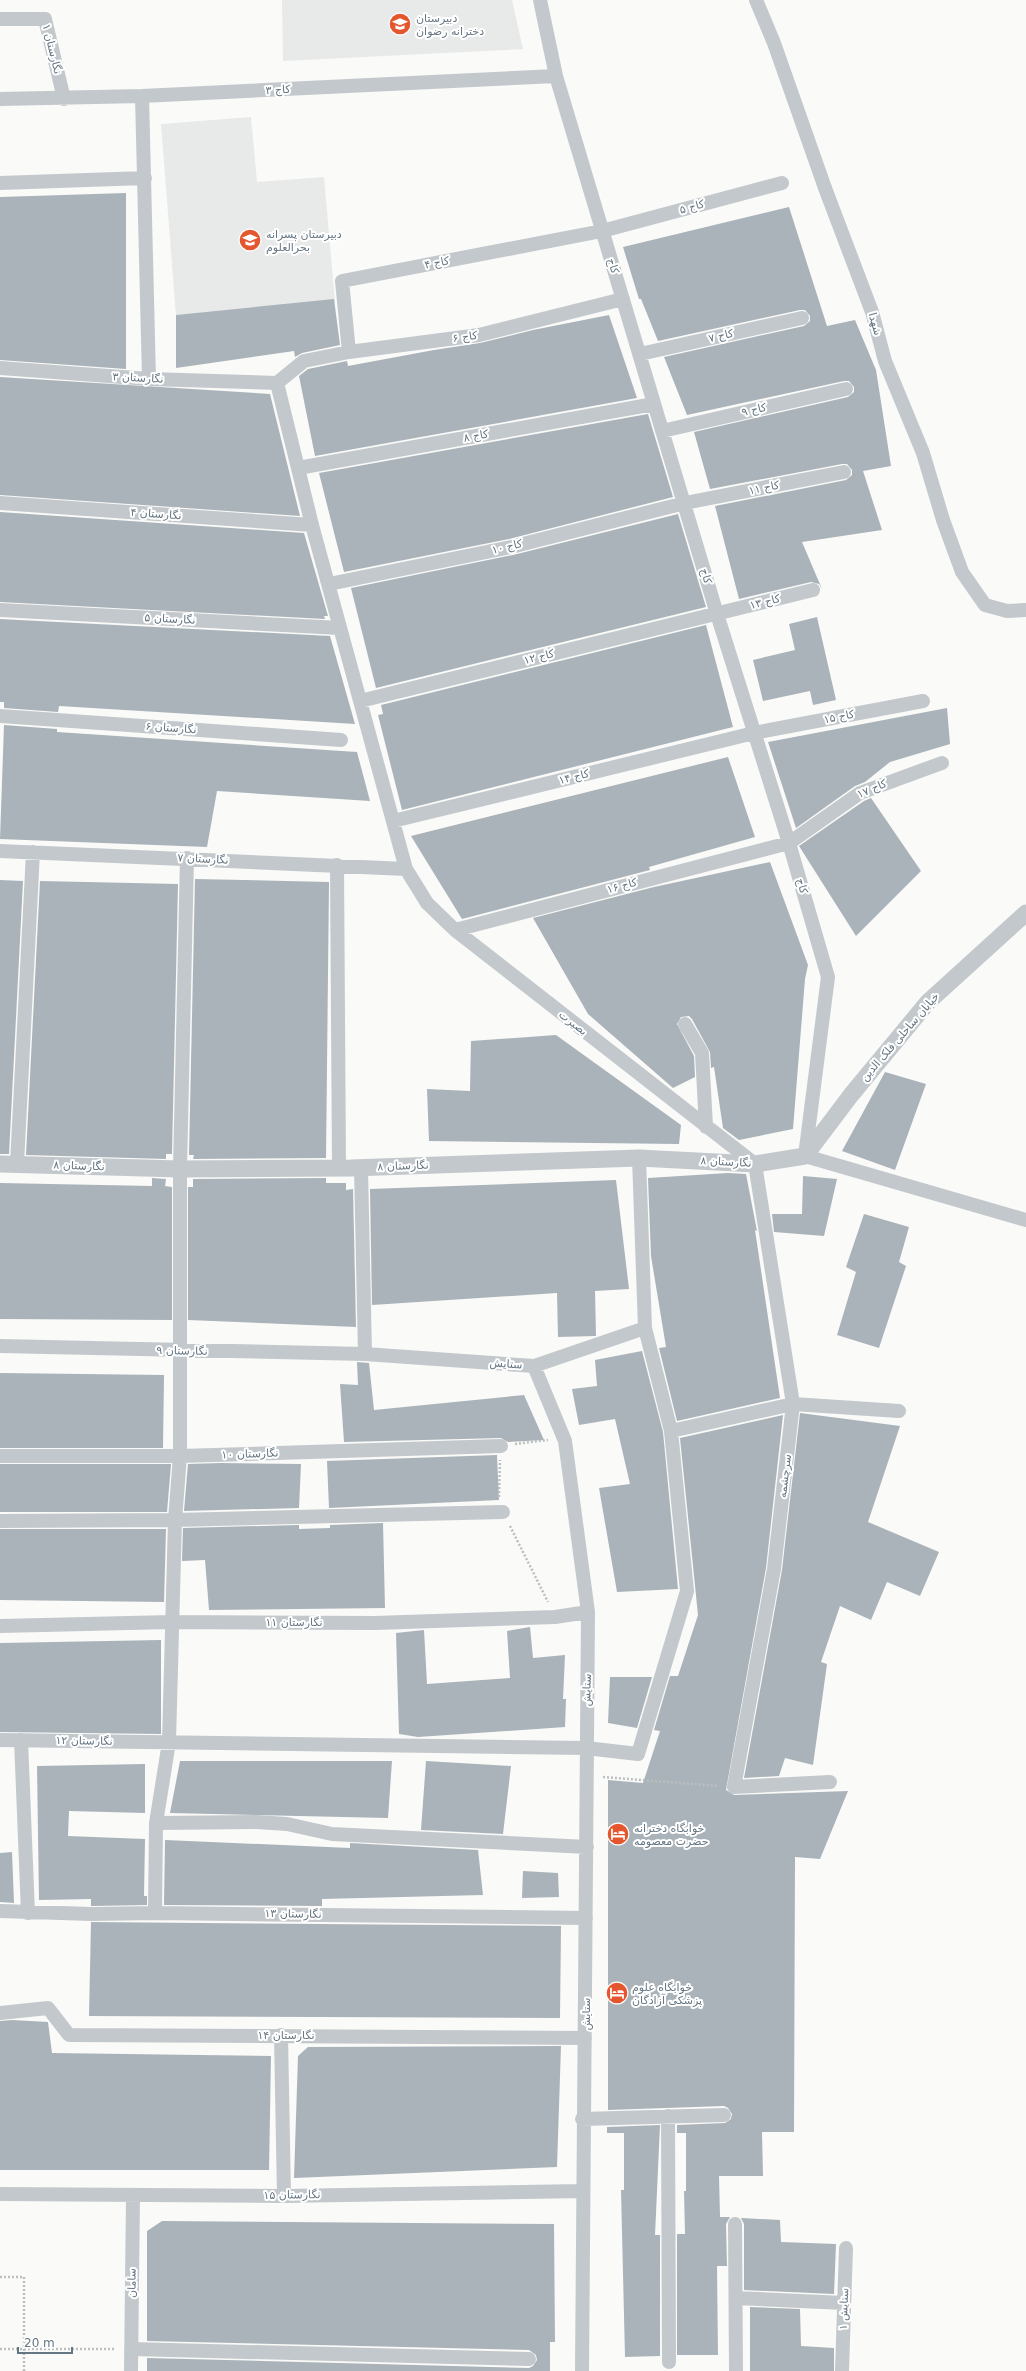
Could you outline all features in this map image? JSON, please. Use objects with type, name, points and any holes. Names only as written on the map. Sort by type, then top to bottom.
[{"type":"street","name":"کاج","points":[[540,0],[556,76],[717,614],[789,843],[828,978],[805,1156]]},
{"type":"street","name":"شهدا","points":[[756,0],[774,43],[825,188],[872,312],[886,361],[923,452],[943,520],[962,572],[985,605],[1006,611],[1026,610]]},
{"type":"street","name":"نگارستان ۱","points":[[0,19],[45,19],[64,99]]},
{"type":"street","name":"کاج ۳","points":[[0,99],[64,99],[142,96],[556,76]]},
{"type":"street","points":[[142,96],[149,379]]},
{"type":"street","points":[[0,183],[145,178]]},
{"type":"street","name":"کاج ۵","points":[[602,231],[782,183]]},
{"type":"street","name":"کاج ۴","points":[[349,352],[342,281],[602,231]]},
{"type":"street","name":"کاج ۶","points":[[277,382],[304,361],[349,352],[479,335],[623,299]]},
{"type":"street","name":"کاج ۷","points":[[640,354],[802,318]]},
{"type":"street","name":"نگارستان ۳","points":[[0,368],[149,379],[277,382]]},
{"type":"street","name":"بصیرت","points":[[277,382],[312,525],[406,869],[427,903],[455,930],[755,1164]]},
{"type":"street","name":"کاج ۹","points":[[662,431],[846,389]]},
{"type":"street","name":"کاج ۸","points":[[298,468],[654,404]]},
{"type":"street","name":"کاج ۱۱","points":[[684,503],[844,472]]},
{"type":"street","name":"نگارستان ۴","points":[[0,503],[312,525]]},
{"type":"street","name":"کاج ۱۰","points":[[329,584],[511,547],[684,503]]},
{"type":"street","name":"کاج ۱۳","points":[[717,614],[813,590]]},
{"type":"street","name":"نگارستان ۵","points":[[0,610],[340,628]]},
{"type":"street","name":"کاج ۱۲","points":[[360,701],[717,614]]},
{"type":"street","name":"کاج ۱۵","points":[[754,733],[923,701]]},
{"type":"street","name":"نگارستان ۶","points":[[0,716],[341,740]]},
{"type":"street","name":"کاج ۱۴","points":[[393,821],[754,733]]},
{"type":"street","name":"کاج ۱۷","points":[[789,843],[860,793],[942,762]]},
{"type":"street","name":"کاج ۱۶","points":[[455,930],[789,843]]},
{"type":"street","name":"نگارستان ۷","points":[[0,851],[187,858],[406,869]]},
{"type":"street","points":[[18,1164],[33,852]]},
{"type":"street","points":[[155,1913],[156,1823],[169,1742],[175,1520],[180,1456],[178,1351],[180,1169],[187,858]]},
{"type":"street","points":[[337,865],[338,1168]]},
{"type":"street","name":"خیابان ساحلی فلک الدین","points":[[805,1156],[851,1095],[928,1002],[1026,913]]},
{"type":"street","points":[[686,1024],[702,1053],[706,1127]]},
{"type":"street","points":[[805,1156],[1026,1220]]},
{"type":"street","name":"نگارستان ۸","points":[[0,1164],[180,1169],[361,1168],[639,1158],[755,1164],[805,1156]]},
{"type":"street","points":[[639,1158],[645,1328],[672,1431],[793,1404],[898,1411]]},
{"type":"street","name":"سرچشمه","points":[[734,1787],[774,1569],[793,1404],[755,1164]]},
{"type":"street","points":[[361,1168],[365,1354]]},
{"type":"street","points":[[534,1366],[645,1328]]},
{"type":"street","name":"نگارستان ۹","points":[[0,1346],[365,1354]]},
{"type":"street","name":"ستایش","points":[[365,1354],[534,1366],[565,1441],[588,1612],[586,1748],[586,2038],[582,2119],[582,2371]]},
{"type":"street","name":"نگارستان ۱۲","points":[[0,1740],[586,1748],[638,1754],[687,1591],[672,1431]]},
{"type":"street","name":"نگارستان ۱۰","points":[[0,1456],[180,1456],[501,1446]]},
{"type":"street","points":[[0,1521],[175,1520],[503,1512]]},
{"type":"street","name":"نگارستان ۱۱","points":[[0,1626],[172,1622],[375,1623],[555,1617],[588,1612]]},
{"type":"street","points":[[21,1740],[28,1912]]},
{"type":"street","points":[[734,1787],[830,1782]]},
{"type":"street","points":[[156,1823],[264,1822],[287,1824],[332,1834],[587,1847]]},
{"type":"street","name":"نگارستان ۱۳","points":[[0,1911],[586,1918]]},
{"type":"street","name":"نگارستان ۱۴","points":[[0,2013],[48,2008],[69,2035],[281,2035],[586,2038]]},
{"type":"street","points":[[281,2035],[284,2196]]},
{"type":"street","points":[[582,2119],[724,2115]]},
{"type":"street","points":[[668,2116],[669,2362]]},
{"type":"street","name":"نگارستان ۱۵","points":[[0,2194],[284,2196],[583,2191]]},
{"type":"street","name":"سامان","points":[[131,2371],[133,2196]]},
{"type":"street","points":[[734,2224],[736,2371]]},
{"type":"street","name":"ستایش ۱","points":[[842,2371],[846,2248]]},
{"type":"street","points":[[736,2298],[844,2303]]},
{"type":"street","points":[[131,2349],[529,2359]]},
{"type":"path","points":[[555,1617],[503,1512],[499,1500],[501,1446],[544,1440],[565,1441]]},
{"type":"path","points":[[586,1775],[734,1787]]},
{"type":"path","points":[[0,2277],[24,2277],[26,2349],[24,2371]]},
{"type":"path","points":[[0,2349],[131,2349]]},
{"type":"shaded area","name":"دبیرستان دخترانه رضوان","points":[[282,0],[512,0],[523,49],[283,61]]},
{"type":"shaded area","name":"دبیرستان پسرانه بحرالعلوم","points":[[251,117],[257,182],[324,177],[335,302],[176,315],[161,124]]},
{"type":"building","points":[[126,193],[126,369],[0,360],[0,197]]},
{"type":"building","points":[[789,207],[827,326],[855,320],[876,370],[891,466],[863,471],[882,530],[802,542],[822,589],[819,584],[811,582],[739,599],[715,506],[846,480],[852,475],[852,470],[847,464],[842,464],[710,489],[694,432],[848,397],[854,392],[854,387],[849,381],[844,381],[687,415],[664,357],[804,326],[810,321],[810,316],[805,310],[800,310],[658,341],[641,299],[639,299],[623,247]]},
{"type":"building","points":[[334,299],[340,345],[302,353],[295,357],[294,351],[176,368],[176,315]]},
{"type":"building","points":[[609,315],[637,398],[315,456],[299,376],[308,369],[347,361],[348,366],[480,343],[533,330]]},
{"type":"building","points":[[0,377],[270,394],[300,516],[0,495]]},
{"type":"building","points":[[648,414],[673,497],[509,539],[344,572],[319,473]]},
{"type":"building","points":[[0,512],[304,533],[328,616],[324,616],[325,619],[0,602]]},
{"type":"building","points":[[678,514],[706,607],[376,688],[351,588],[513,555]]},
{"type":"building","points":[[817,617],[836,700],[813,705],[810,691],[763,701],[753,660],[795,650],[789,624]]},
{"type":"building","points":[[0,619],[330,636],[355,724],[59,706],[58,712],[4,708],[4,702],[0,702]]},
{"type":"building","points":[[706,625],[733,727],[402,810],[378,715],[383,714],[381,705]]},
{"type":"building","points":[[947,708],[950,744],[890,762],[865,782],[855,786],[796,828],[768,742]]},
{"type":"building","points":[[4,725],[57,729],[57,732],[357,752],[370,801],[217,791],[207,847],[0,839]]},
{"type":"building","points":[[728,757],[755,837],[649,867],[650,870],[462,919],[411,836]]},
{"type":"building","points":[[871,798],[921,871],[856,936],[799,846],[864,801]]},
{"type":"building","points":[[770,862],[808,965],[805,979],[793,1129],[739,1140],[723,1128],[714,1067],[711,1068],[710,1052],[692,1019],[689,1016],[681,1017],[677,1024],[694,1056],[695,1077],[673,1088],[588,1014],[533,918],[654,887]]},
{"type":"building","points":[[195,879],[329,882],[326,1158],[193,1159],[194,1155],[189,1155]]},
{"type":"building","points":[[0,880],[23,881],[9,1154],[0,1154]]},
{"type":"building","points":[[40,881],[178,884],[172,1154],[166,1154],[166,1159],[26,1155]]},
{"type":"building","points":[[556,1035],[681,1125],[679,1144],[429,1141],[427,1089],[470,1091],[471,1041]]},
{"type":"building","points":[[885,1072],[926,1084],[895,1170],[842,1151]]},
{"type":"building","points":[[728,1173],[746,1174],[757,1231],[755,1230],[780,1398],[677,1421],[659,1348],[666,1347],[651,1256],[648,1178]]},
{"type":"building","points":[[803,1176],[837,1179],[824,1236],[774,1232],[772,1214],[802,1214]]},
{"type":"building","points":[[152,1178],[166,1179],[165,1186],[172,1187],[172,1320],[0,1319],[0,1183],[152,1186]]},
{"type":"building","points":[[326,1178],[326,1183],[346,1183],[346,1190],[353,1189],[356,1327],[188,1320],[188,1187],[193,1187],[193,1179]]},
{"type":"building","points":[[616,1180],[629,1289],[595,1291],[596,1336],[558,1337],[557,1293],[372,1305],[370,1189]]},
{"type":"building","points":[[864,1214],[909,1227],[899,1262],[906,1266],[879,1348],[837,1335],[856,1272],[846,1267]]},
{"type":"building","points":[[642,1351],[663,1432],[678,1589],[617,1592],[599,1488],[630,1484],[615,1419],[579,1425],[572,1389],[597,1386],[595,1360]]},
{"type":"building","points":[[357,1362],[369,1363],[374,1410],[524,1395],[544,1440],[508,1442],[501,1438],[344,1442],[340,1384],[358,1385]]},
{"type":"building","points":[[0,1373],[164,1375],[163,1448],[0,1448]]},
{"type":"building","points":[[800,1413],[900,1426],[868,1522],[939,1552],[920,1596],[887,1582],[871,1620],[840,1606],[821,1662],[827,1664],[813,1765],[785,1758],[779,1776],[744,1778],[782,1570]]},
{"type":"building","points":[[783,1415],[766,1568],[726,1790],[734,1795],[848,1791],[820,1859],[795,1857],[794,2132],[762,2132],[763,2176],[719,2176],[720,2217],[730,2217],[726,2224],[727,2266],[717,2266],[718,2355],[677,2355],[677,2234],[685,2234],[684,2191],[686,2191],[686,2133],[677,2133],[677,2125],[725,2123],[731,2119],[732,2114],[728,2108],[724,2106],[608,2110],[608,1780],[643,1783],[660,1731],[654,1730],[670,1676],[678,1676],[698,1615],[680,1438]]},
{"type":"building","points":[[497,1455],[499,1500],[329,1508],[327,1461]]},
{"type":"building","points":[[0,1464],[171,1464],[167,1512],[0,1512]]},
{"type":"building","points":[[188,1464],[301,1464],[299,1508],[184,1511]]},
{"type":"building","points":[[383,1523],[385,1608],[209,1610],[205,1560],[182,1561],[183,1528],[299,1525],[299,1529],[330,1528],[330,1525]]},
{"type":"building","points":[[0,1529],[166,1529],[164,1602],[0,1600]]},
{"type":"building","points":[[530,1627],[533,1658],[565,1655],[563,1699],[566,1699],[565,1727],[418,1737],[399,1734],[396,1633],[424,1630],[427,1684],[510,1678],[507,1631]]},
{"type":"building","points":[[161,1640],[161,1734],[0,1732],[0,1643]]},
{"type":"building","points":[[610,1677],[652,1677],[637,1728],[608,1723]]},
{"type":"building","points":[[180,1761],[392,1761],[388,1818],[170,1813]]},
{"type":"building","points":[[426,1761],[511,1766],[503,1834],[421,1830]]},
{"type":"building","points":[[145,1764],[145,1813],[69,1811],[68,1836],[145,1839],[144,1896],[147,1896],[147,1905],[91,1906],[91,1899],[39,1900],[37,1766]]},
{"type":"building","points":[[165,1840],[350,1848],[350,1843],[478,1850],[483,1895],[322,1899],[322,1906],[164,1905]]},
{"type":"building","points":[[12,1852],[14,1903],[0,1902],[0,1853]]},
{"type":"building","points":[[523,1871],[558,1873],[559,1897],[522,1898]]},
{"type":"building","points":[[91,1922],[561,1926],[560,2018],[89,2016]]},
{"type":"building","points":[[12,2020],[48,2022],[52,2053],[271,2056],[269,2170],[0,2170],[0,2021]]},
{"type":"building","points":[[561,2046],[557,2167],[294,2178],[298,2056],[308,2047]]},
{"type":"building","points":[[660,2125],[655,2235],[660,2235],[660,2356],[625,2357],[621,2190],[624,2190],[624,2133],[607,2133],[607,2127]]},
{"type":"building","points":[[741,2218],[780,2220],[781,2242],[836,2244],[834,2294],[744,2290],[744,2224]]},
{"type":"building","points":[[162,2221],[554,2224],[555,2342],[550,2342],[550,2371],[147,2371],[147,2358],[529,2368],[533,2366],[537,2360],[536,2355],[529,2350],[147,2341],[147,2231]]},
{"type":"building","points":[[750,2307],[800,2309],[801,2346],[834,2348],[834,2371],[750,2371]]},
{"type":"place","name":"دبیرستان دخترانه رضوان","points":[[400,24]]},
{"type":"place","name":"دبیرستان پسرانه بحرالعلوم","points":[[250,240]]},
{"type":"place","name":"خوابگاه دخترانه حضرت معصومه","points":[[618,1834]]},
{"type":"place","name":"خوابگاه علوم پزشکی آزادگان","points":[[617,1993]]}]
